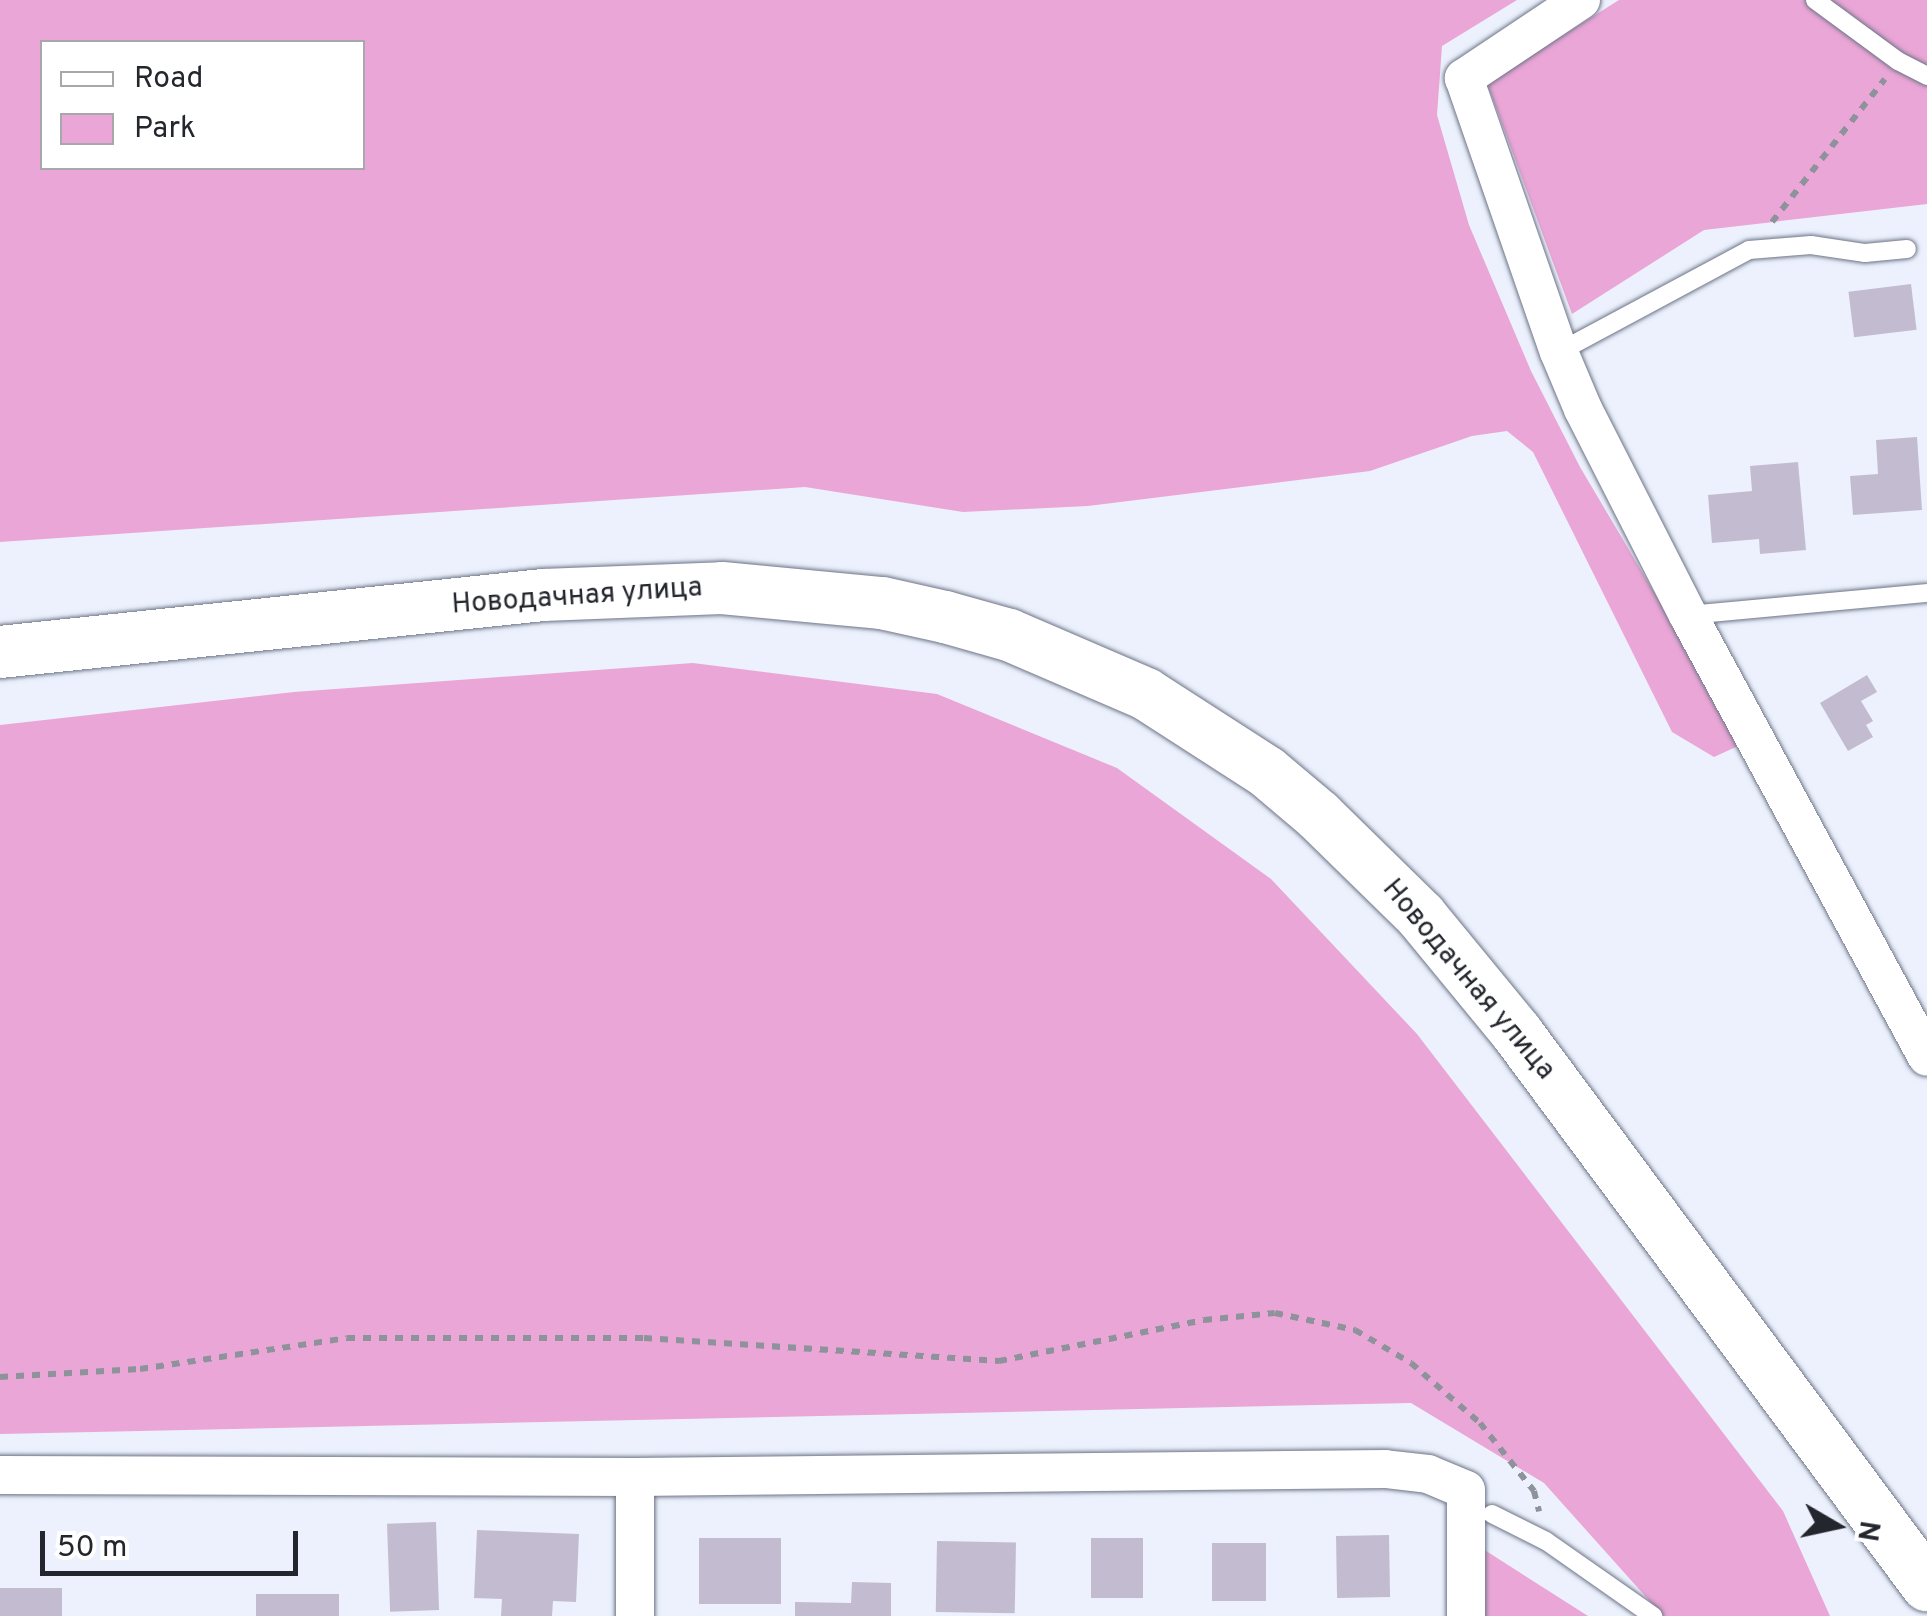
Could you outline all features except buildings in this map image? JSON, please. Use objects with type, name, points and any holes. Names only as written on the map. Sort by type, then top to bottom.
[{"type":"street","points":[[1581,0],[1464,78],[1559,352],[1688,615],[1923,1040]]},
{"type":"street","name":"Новодачная улица","points":[[0,652],[543,595],[722,588],[882,602],[945,617],[1043,648],[1146,694],[1267,772],[1319,816],[1421,916],[1517,1034],[1927,1585]]},
{"type":"street","points":[[0,1475],[635,1477],[1385,1469],[1428,1474],[1466,1490],[1479,1513],[1466,1616]]},
{"type":"street","points":[[635,1477],[635,1616]]},
{"type":"lane","points":[[1815,0],[1898,61],[1927,76]]},
{"type":"lane","points":[[1559,352],[1749,250],[1811,246],[1866,253],[1907,249]]},
{"type":"lane","points":[[1688,615],[1927,593]]},
{"type":"lane","points":[[1479,1513],[1546,1541],[1653,1616]]},
{"type":"path","points":[[1749,250],[1898,61]]},
{"type":"path","points":[[0,1376],[140,1369],[346,1338],[644,1338],[999,1361],[1204,1320],[1275,1313],[1355,1330],[1411,1364],[1480,1423],[1534,1491],[1546,1541]]},
{"type":"green space","points":[[0,0],[1517,0],[1442,46],[1437,115],[1469,225],[1531,371],[1580,467],[1703,675],[1738,746],[1714,757],[1672,732],[1533,452],[1507,431],[1472,436],[1370,471],[1088,506],[963,512],[805,487],[0,542]]},
{"type":"green space","points":[[1619,0],[1927,0],[1927,204],[1704,230],[1572,314],[1487,83]]},
{"type":"green space","points":[[693,663],[937,694],[1117,768],[1271,879],[1417,1034],[1783,1511],[1830,1616],[1663,1616],[1544,1483],[1411,1403],[0,1434],[0,725],[294,692]]},
{"type":"green space","points":[[1469,1540],[1588,1616],[1469,1616]]}]
